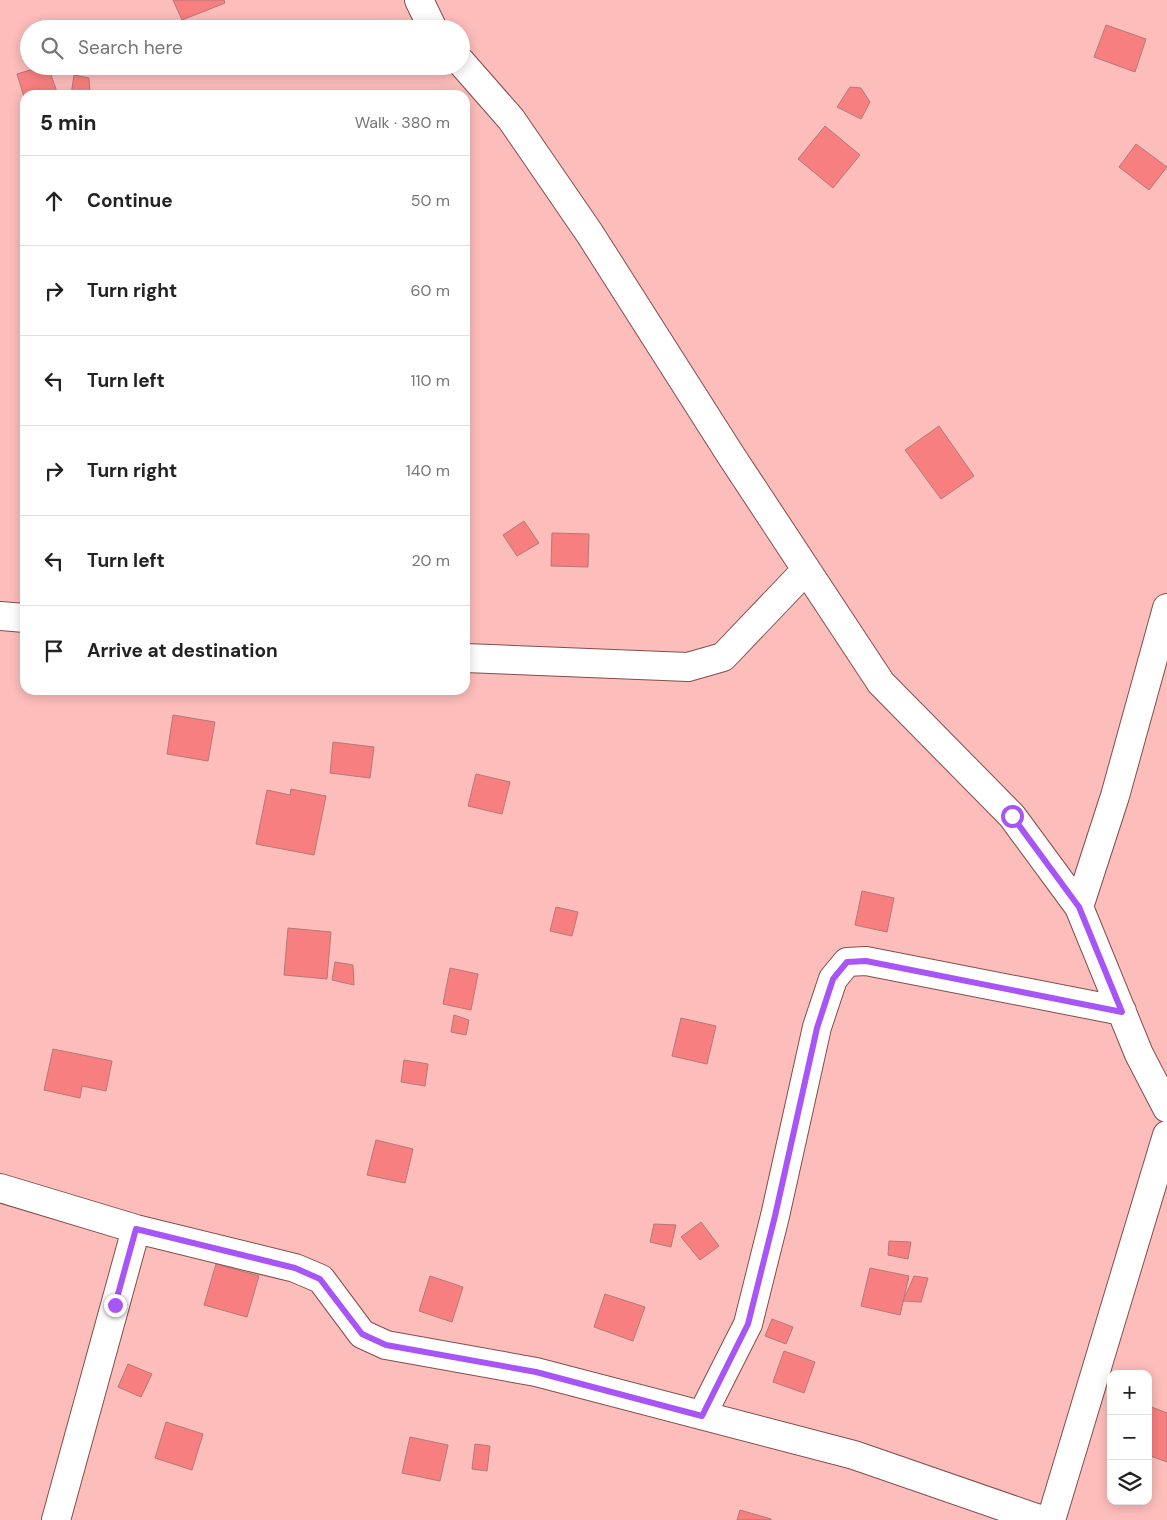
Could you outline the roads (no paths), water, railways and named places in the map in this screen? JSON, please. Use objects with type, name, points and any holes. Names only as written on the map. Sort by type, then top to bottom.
[{"type":"street","points":[[419,0],[429,20]]},
{"type":"street","points":[[470,72],[511,119],[590,234],[730,454],[881,683],[1012,816],[1079,907],[1139,1054],[1167,1108]]},
{"type":"street","points":[[470,658],[688,667],[723,657],[806,570]]},
{"type":"street","points":[[1079,907],[1115,796],[1167,608]]},
{"type":"street","points":[[0,616],[20,618]]},
{"type":"street","points":[[702,1416],[748,1324],[775,1216],[817,1028],[833,979],[847,962],[866,961],[1122,1012]]},
{"type":"street","points":[[1051,1520],[1167,1136]]},
{"type":"street","points":[[0,1188],[136,1229],[295,1268],[320,1279],[362,1334],[386,1345],[536,1372],[854,1455],[1042,1520]]},
{"type":"street","points":[[56,1520],[136,1229]]}]
